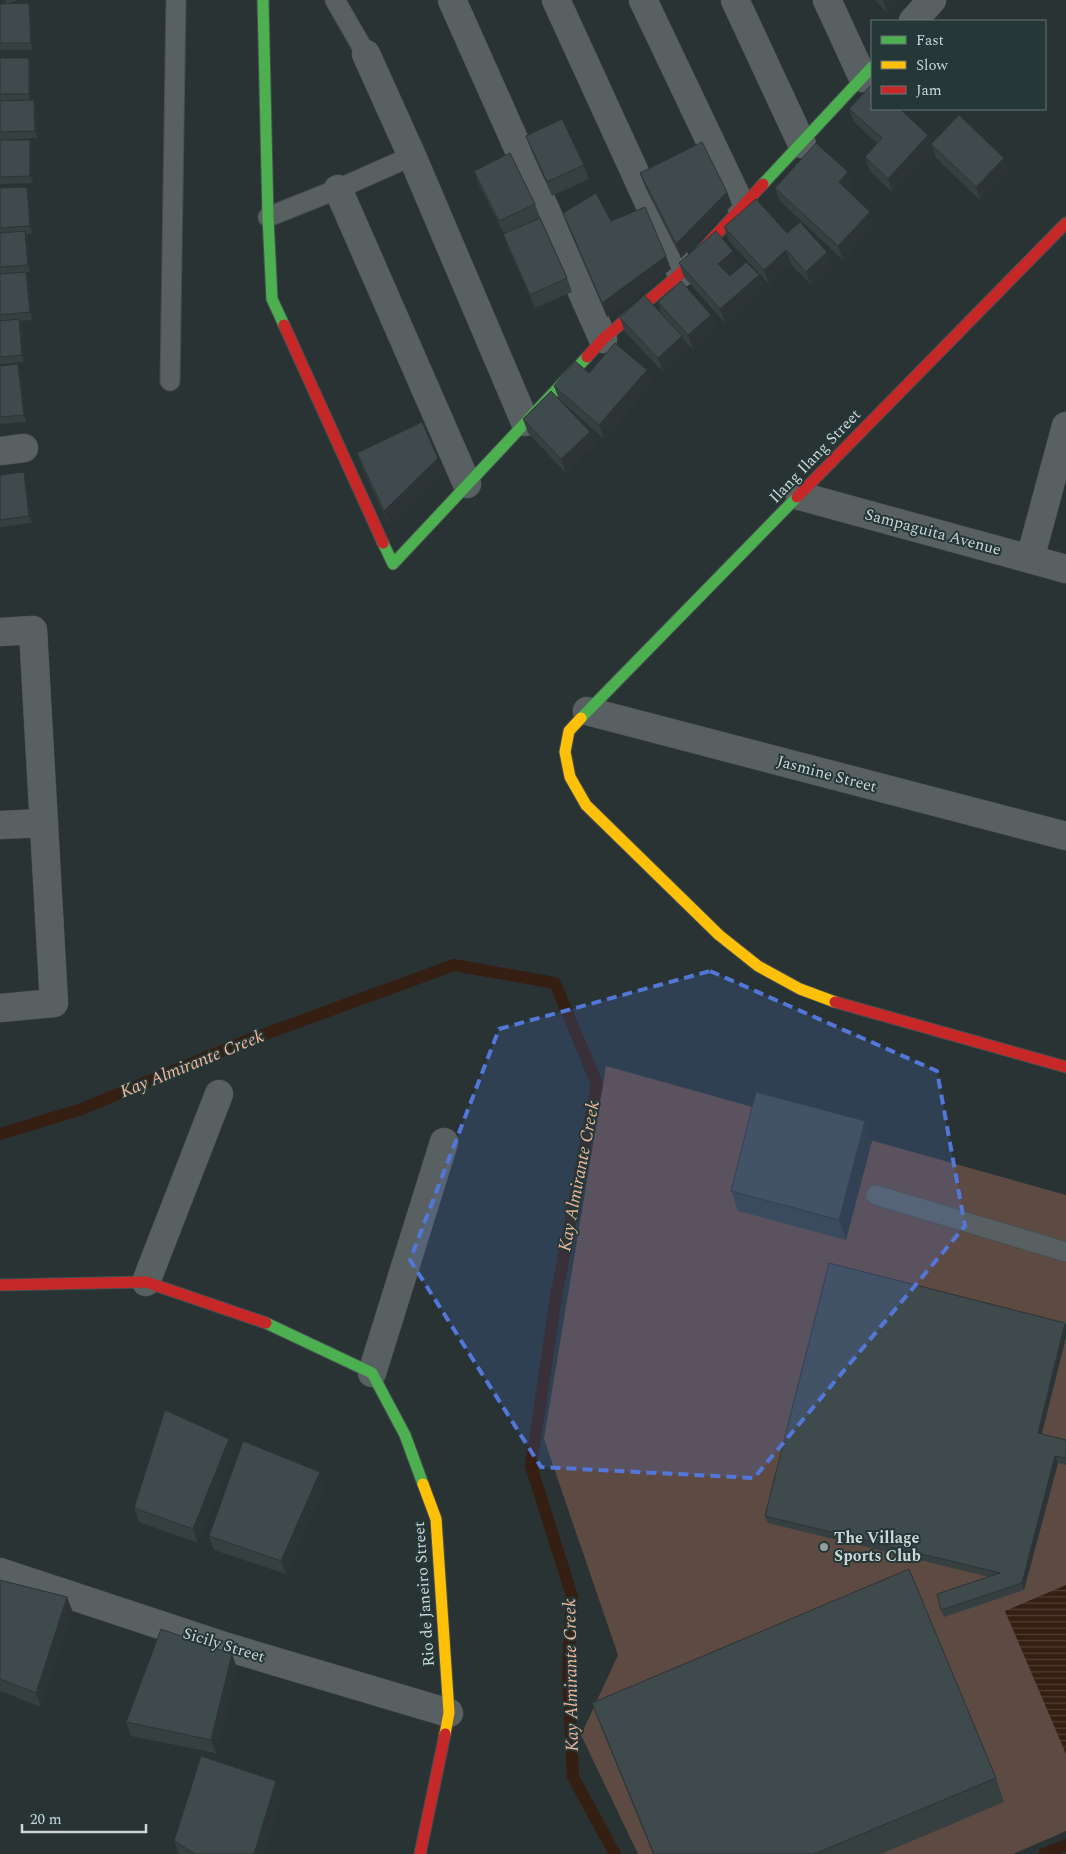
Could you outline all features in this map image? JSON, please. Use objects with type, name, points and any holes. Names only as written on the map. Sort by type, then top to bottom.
[{"type":"street","points":[[263,0],[268,218],[272,299],[393,564],[603,339],[681,273],[867,73],[827,0]]},
{"type":"street","points":[[452,0],[603,339]]},
{"type":"street","points":[[556,0],[681,273]]},
{"type":"street","points":[[643,0],[742,208]]},
{"type":"street","points":[[735,0],[802,144]]},
{"type":"street","points":[[914,20],[932,0]]},
{"type":"street","points":[[366,54],[412,156],[525,422]]},
{"type":"street","points":[[338,189],[467,484]]},
{"type":"street","name":"Ilang Ilang Street","points":[[1066,223],[587,711],[569,731],[565,752],[570,777],[586,805],[719,935],[758,966],[800,989],[841,1004],[1066,1067]]},
{"type":"street","points":[[1030,559],[1066,426]]},
{"type":"street","name":"Sampaguita Avenue","points":[[800,496],[1066,569]]},
{"type":"street","points":[[0,632],[33,630],[54,1003],[0,1008]]},
{"type":"street","name":"Jasmine Street","points":[[587,711],[1066,836]]},
{"type":"street","points":[[0,825],[44,823]]},
{"type":"street","points":[[146,1282],[219,1094]]},
{"type":"street","points":[[0,1285],[146,1282],[276,1326],[372,1373],[444,1142]]},
{"type":"street","name":"Rio de Janeiro Street","points":[[372,1373],[405,1435],[436,1519],[449,1713],[420,1854]]},
{"type":"street","name":"Sicily Street","points":[[0,1572],[227,1647],[449,1713]]},
{"type":"lane","points":[[170,381],[176,0]]},
{"type":"lane","points":[[336,0],[366,54]]},
{"type":"lane","points":[[268,218],[412,156]]},
{"type":"lane","points":[[876,1195],[1066,1252]]},
{"type":"highlighted area","points":[[710,971],[937,1071],[965,1226],[754,1478],[541,1467],[410,1260],[499,1029]]},
{"type":"shaded area","name":"The Village Sports Club","points":[[606,1066],[1066,1195],[1066,1831],[1013,1854],[638,1854],[581,1735],[618,1655],[544,1439]]},
{"type":"shaded area","points":[[1066,1585],[1066,1754],[1005,1611]]},
{"type":"building","points":[[29,3],[31,43],[0,43],[0,4]]},
{"type":"building","points":[[0,58],[29,58],[29,94],[0,94]]},
{"type":"building","points":[[871,85],[871,110],[901,110],[928,135],[888,179],[865,157],[882,138],[849,109]]},
{"type":"building","points":[[34,100],[35,131],[0,132],[0,101]]},
{"type":"building","points":[[959,115],[1004,158],[976,187],[931,144]]},
{"type":"building","points":[[562,119],[584,165],[547,182],[526,136]]},
{"type":"building","points":[[0,140],[30,140],[30,176],[0,177]]},
{"type":"building","points":[[702,142],[727,192],[676,244],[640,173]]},
{"type":"building","points":[[816,143],[848,172],[839,182],[870,212],[838,246],[775,188]]},
{"type":"building","points":[[510,153],[535,204],[499,221],[474,171]]},
{"type":"building","points":[[27,187],[30,226],[0,228],[0,188]]},
{"type":"building","points":[[596,193],[611,221],[645,207],[666,256],[602,303],[563,213]]},
{"type":"building","points":[[756,199],[787,233],[800,222],[827,252],[806,272],[786,250],[764,270],[724,227]]},
{"type":"building","points":[[540,218],[567,278],[530,295],[503,234]]},
{"type":"building","points":[[25,231],[28,265],[0,267],[0,233]]},
{"type":"building","points":[[716,231],[733,251],[718,264],[730,276],[746,262],[759,275],[720,309],[679,263]]},
{"type":"building","points":[[26,272],[30,312],[0,315],[0,274]]},
{"type":"building","points":[[681,281],[711,315],[688,335],[658,302]]},
{"type":"building","points":[[644,295],[682,336],[658,358],[620,318]]},
{"type":"building","points":[[19,319],[22,355],[0,357],[0,321]]},
{"type":"building","points":[[615,343],[647,370],[599,425],[554,386],[575,361],[589,373]]},
{"type":"building","points":[[18,364],[24,415],[0,417],[0,366]]},
{"type":"building","points":[[551,391],[590,432],[561,459],[523,419]]},
{"type":"building","points":[[422,422],[438,458],[384,511],[357,453]]},
{"type":"building","points":[[24,472],[29,516],[0,520],[0,475]]},
{"type":"building","points":[[756,1092],[865,1121],[839,1220],[731,1191]]},
{"type":"building","points":[[829,1263],[1065,1323],[1038,1433],[1066,1440],[1066,1458],[1055,1456],[1022,1583],[941,1610],[937,1594],[1000,1573],[765,1516]]},
{"type":"building","points":[[165,1410],[229,1439],[193,1529],[134,1508]]},
{"type":"building","points":[[243,1441],[320,1472],[281,1561],[209,1536]]},
{"type":"building","points":[[909,1569],[996,1778],[814,1854],[654,1854],[592,1703]]},
{"type":"building","points":[[0,1580],[67,1597],[36,1693],[0,1679]]},
{"type":"building","points":[[161,1629],[232,1654],[211,1740],[126,1722]]},
{"type":"building","points":[[201,1756],[276,1781],[254,1854],[195,1854],[174,1841]]},
{"type":"waterway","name":"Kay Almirante Creek","points":[[0,1134],[79,1110],[246,1041],[454,965],[555,983],[597,1084],[556,1297],[531,1466],[572,1596],[568,1675],[573,1777],[615,1854]]},
{"type":"waterway","name":"Kay Almirante Creek","points":[[1044,1854],[1066,1845]]},
{"type":"traffic: fast","points":[[263,0],[268,217],[272,299],[284,325]]},
{"type":"traffic: fast","points":[[763,184],[871,68]]},
{"type":"traffic: fast","points":[[383,543],[393,564],[587,357]]},
{"type":"traffic: fast","points":[[581,718],[797,497]]},
{"type":"traffic: fast","points":[[266,1323],[372,1373],[405,1435],[423,1484]]},
{"type":"traffic: slow","points":[[581,718],[569,731],[565,752],[570,777],[586,805],[719,935],[758,966],[800,989],[835,1002]]},
{"type":"traffic: slow","points":[[423,1484],[436,1519],[449,1713],[445,1734]]},
{"type":"traffic: jam","points":[[587,357],[603,339],[681,273],[763,184]]},
{"type":"traffic: jam","points":[[797,497],[1066,223]]},
{"type":"traffic: jam","points":[[284,325],[383,543]]},
{"type":"traffic: jam","points":[[835,1002],[1066,1067]]},
{"type":"traffic: jam","points":[[0,1285],[146,1282],[266,1323]]},
{"type":"traffic: jam","points":[[420,1854],[445,1734]]},
{"type":"place","name":"The Village Sports Club","points":[[824,1547]]}]
